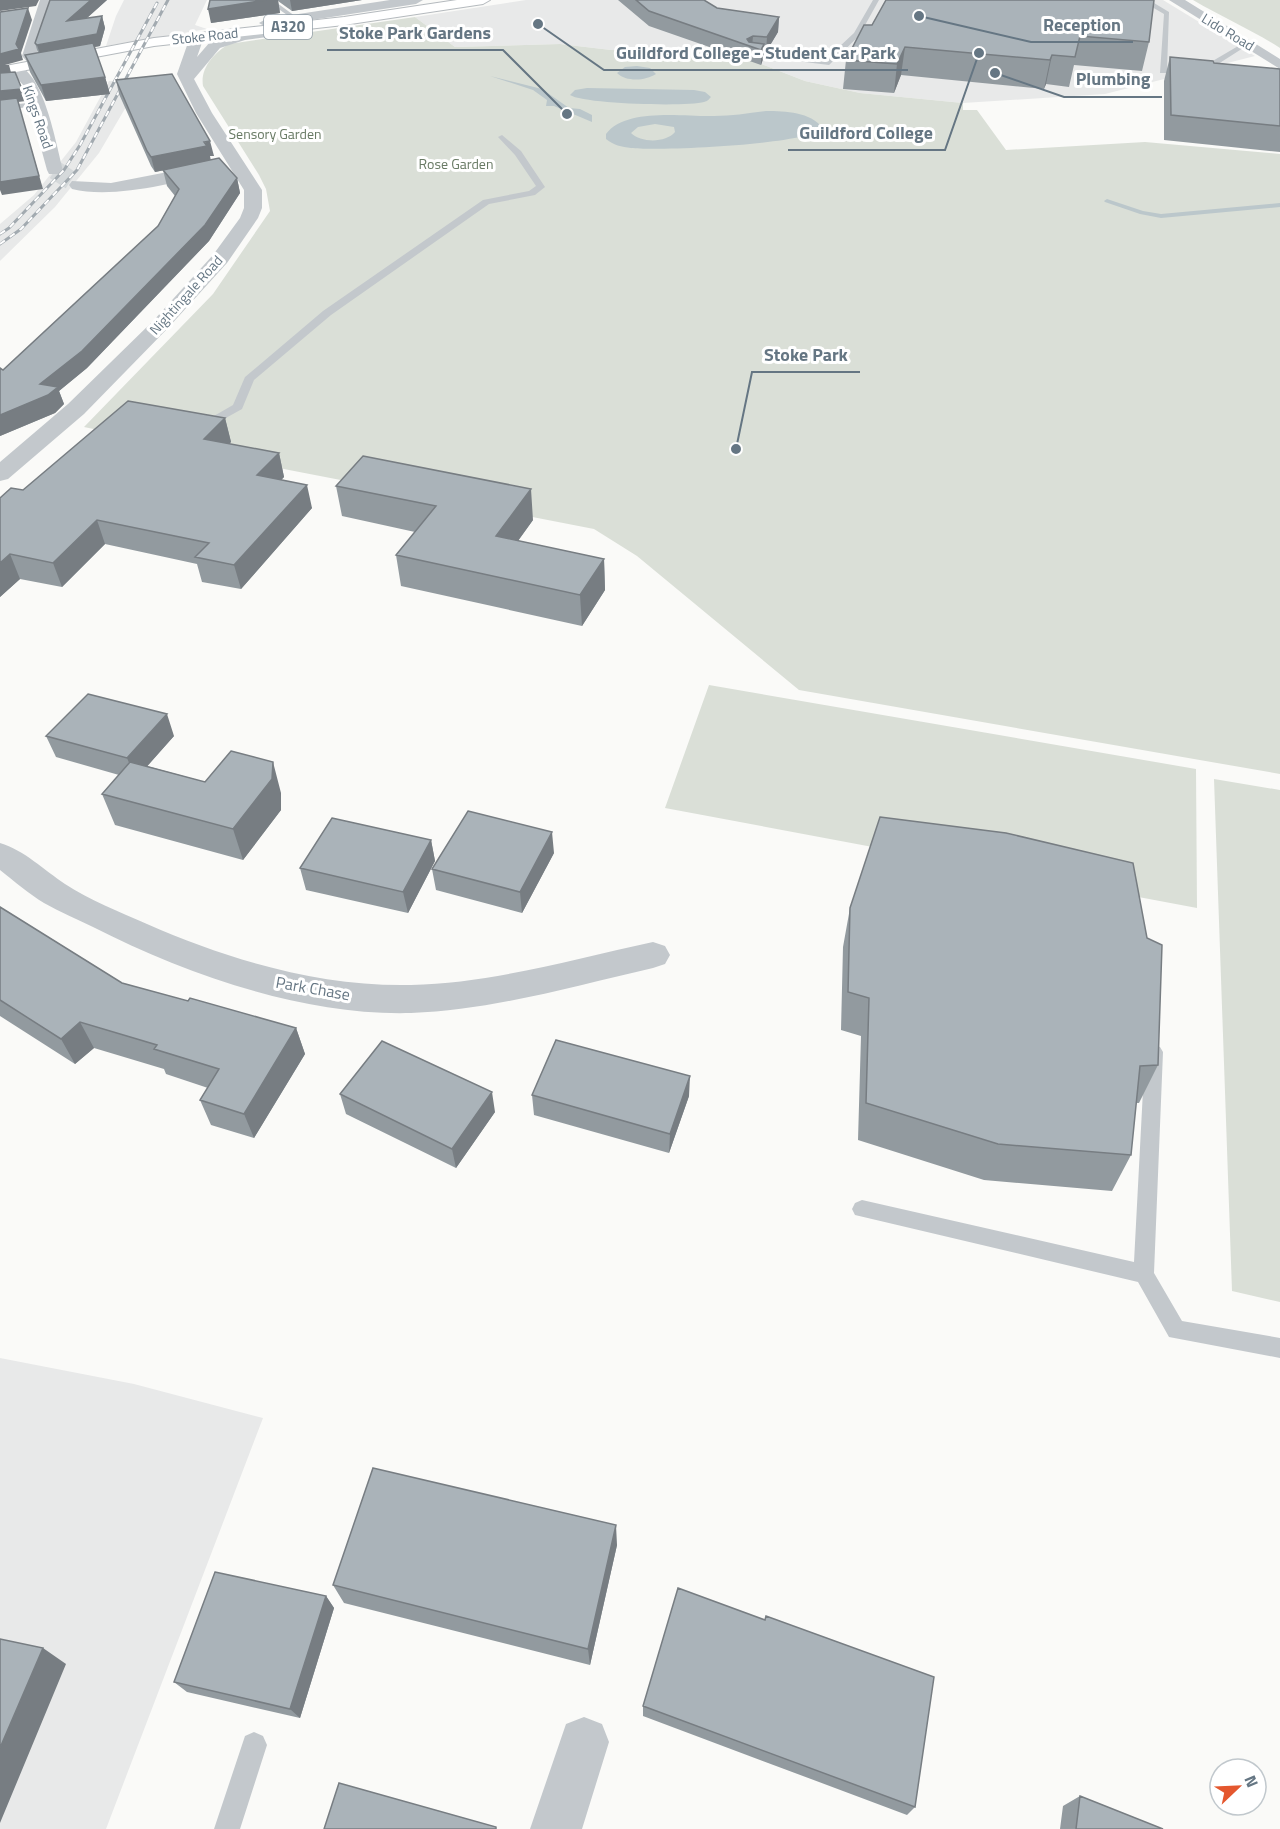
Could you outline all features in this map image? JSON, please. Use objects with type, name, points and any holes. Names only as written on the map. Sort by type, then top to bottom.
[{"type":"main road","name":"Stoke Road","points":[[14,74],[37,64],[154,42],[378,16],[483,0]]},
{"type":"street","points":[[266,23],[416,0]]},
{"type":"street","name":"Lido Road","points":[[1176,0],[1280,65]]},
{"type":"street","points":[[37,64],[29,56],[40,8]]},
{"type":"street","points":[[186,79],[215,45],[230,39],[347,23],[378,16]]},
{"type":"street","points":[[186,79],[184,74],[197,37]]},
{"type":"street","name":"Kings Road","points":[[14,74],[31,85],[55,170]]},
{"type":"street","name":"Nightingale Road","points":[[0,474],[76,409],[161,324],[220,259],[244,226],[253,208],[253,190],[186,79]]},
{"type":"street","points":[[78,185],[111,188],[237,163]]},
{"type":"street","name":"Park Chase","points":[[0,854],[55,894],[134,933],[218,968],[292,986],[354,996],[411,999],[490,991],[653,955]]},
{"type":"street","points":[[556,1829],[584,1742]]},
{"type":"lane","points":[[269,0],[296,19]]},
{"type":"lane","points":[[752,55],[826,63],[854,37],[876,0]]},
{"type":"lane","points":[[1098,0],[1154,4],[1167,13],[1162,71],[1201,71],[1247,43]]},
{"type":"lane","points":[[1190,71],[1191,79],[1201,80]]},
{"type":"lane","points":[[0,108],[37,104]]},
{"type":"lane","points":[[211,422],[238,407],[249,379],[327,314],[486,202],[532,193],[541,187],[518,153],[502,137]]},
{"type":"lane","points":[[1155,1031],[1144,1274],[1176,1330],[1280,1348]]},
{"type":"lane","points":[[862,1209],[1144,1274]]},
{"type":"lane","points":[[226,1829],[254,1745]]},
{"type":"shaded area","points":[[124,0],[207,0],[195,25],[207,29],[106,46]]},
{"type":"shaded area","points":[[526,0],[1163,0],[1255,56],[1105,94],[963,103],[860,93],[805,81],[741,56],[672,49],[611,50],[560,44],[455,47],[415,17]]},
{"type":"shaded area","points":[[625,67],[650,68],[656,74],[636,80],[625,78],[617,73]]},
{"type":"shaded area","points":[[490,76],[542,89],[569,108],[580,109],[592,115],[592,122],[554,106],[546,106],[547,100],[533,90]]},
{"type":"shaded area","points":[[109,81],[140,83],[99,153],[55,207],[0,261],[0,224],[34,195],[76,142]]},
{"type":"shaded area","points":[[587,88],[694,90],[705,92],[711,97],[705,102],[694,104],[658,104],[594,101],[570,95],[575,90]]},
{"type":"shaded area","points":[[782,111],[805,116],[823,128],[812,134],[763,143],[671,149],[631,148],[606,139],[606,134],[615,126],[641,117],[721,116]],"holes":[[[655,124],[674,127],[675,132],[671,136],[660,140],[641,139],[631,133],[638,127]]]},
{"type":"shaded area","points":[[0,1358],[134,1384],[263,1418],[106,1829],[0,1829]]},
{"type":"green space","points":[[1193,0],[1280,0],[1280,48],[1259,35]]},
{"type":"green space","points":[[415,17],[455,47],[560,44],[611,50],[672,49],[741,56],[805,81],[860,93],[963,103],[963,110],[977,110],[1006,150],[1145,142],[1280,154],[1280,774],[799,690],[637,556],[594,529],[289,470],[84,427],[213,294],[270,211],[266,189],[259,175],[203,86],[204,73],[209,62],[229,44]]},
{"type":"green space","points":[[709,685],[1196,769],[1197,908],[665,808]]},
{"type":"green space","points":[[1214,779],[1280,790],[1280,1302],[1232,1291]]},
{"type":"building","points":[[50,0],[91,0],[67,21],[102,16],[97,34],[37,45],[35,43]]},
{"type":"building","points":[[210,0],[266,0],[208,9]]},
{"type":"building","points":[[636,0],[704,0],[717,8],[779,17],[767,37],[753,36],[747,39],[749,42],[764,44],[761,50],[649,11]]},
{"type":"building","points":[[886,0],[1154,0],[1149,42],[1080,36],[1075,57],[1052,55],[1050,60],[905,47],[897,64],[846,60],[864,25],[872,25]]},
{"type":"building","points":[[28,8],[16,44],[19,49],[0,54],[0,12]]},
{"type":"building","points":[[93,43],[105,77],[41,85],[25,55]]},
{"type":"building","points":[[1170,57],[1280,69],[1280,126],[1171,115]]},
{"type":"building","points":[[15,72],[22,89],[0,91],[0,73]]},
{"type":"building","points":[[172,74],[210,141],[204,142],[207,146],[151,157],[116,80]]},
{"type":"building","points":[[17,98],[39,176],[0,182],[0,100]]},
{"type":"building","points":[[219,158],[237,178],[205,225],[82,351],[40,384],[58,387],[48,395],[0,415],[0,368],[3,370],[158,226],[179,189],[163,170]]},
{"type":"building","points":[[128,401],[225,418],[204,439],[279,453],[257,475],[307,485],[234,565],[195,557],[209,543],[97,520],[53,563],[10,554],[0,563],[0,498],[11,488],[23,490]]},
{"type":"building","points":[[363,456],[531,489],[496,536],[604,559],[580,595],[396,555],[436,506],[336,486]]},
{"type":"building","points":[[88,694],[167,714],[127,758],[46,736]]},
{"type":"building","points":[[231,751],[273,762],[272,779],[233,829],[102,794],[130,762],[205,782]]},
{"type":"building","points":[[468,811],[552,832],[520,892],[432,869]]},
{"type":"building","points":[[880,817],[1006,833],[1133,863],[1147,938],[1162,945],[1158,1065],[1140,1066],[1131,1155],[998,1144],[866,1103],[869,998],[848,992],[850,908]]},
{"type":"building","points":[[332,818],[431,840],[403,892],[300,868]]},
{"type":"building","points":[[0,907],[122,983],[188,1001],[190,998],[296,1028],[244,1114],[200,1100],[219,1069],[154,1049],[157,1045],[80,1022],[61,1039],[0,1000]]},
{"type":"building","points":[[556,1040],[690,1076],[670,1134],[532,1095]]},
{"type":"building","points":[[382,1041],[492,1092],[452,1149],[340,1094]]},
{"type":"building","points":[[373,1468],[616,1525],[588,1649],[333,1585]]},
{"type":"building","points":[[215,1572],[326,1596],[290,1709],[174,1682]]},
{"type":"building","points":[[678,1588],[765,1620],[766,1616],[934,1677],[915,1807],[643,1706]]},
{"type":"building","points":[[0,1639],[43,1648],[0,1748]]},
{"type":"building","points":[[339,1783],[496,1827],[496,1829],[324,1829]]},
{"type":"building","points":[[1080,1796],[1163,1829],[1076,1829]]},
{"type":"waterway","points":[[1107,201],[1142,213],[1161,216],[1280,205]]},
{"type":"tunnel","points":[[55,170],[78,185]]},
{"type":"railway","points":[[0,244],[21,229],[77,170],[168,0]]},
{"type":"railway","points":[[0,234],[9,228],[64,170],[80,145],[157,3]]},
{"type":"place","name":"Reception","points":[[919,16]]},
{"type":"place","name":"Guildford College - Student Car Park","points":[[538,24]]},
{"type":"place","name":"Guildford College","points":[[979,53]]},
{"type":"place","name":"Plumbing","points":[[995,73]]},
{"type":"place","name":"Stoke Park Gardens","points":[[567,114]]},
{"type":"place","name":"Stoke Park","points":[[736,449]]},
{"type":"park label","name":"Sensory Garden","points":[[275,134]]},
{"type":"park label","name":"Rose Garden","points":[[456,164]]}]
